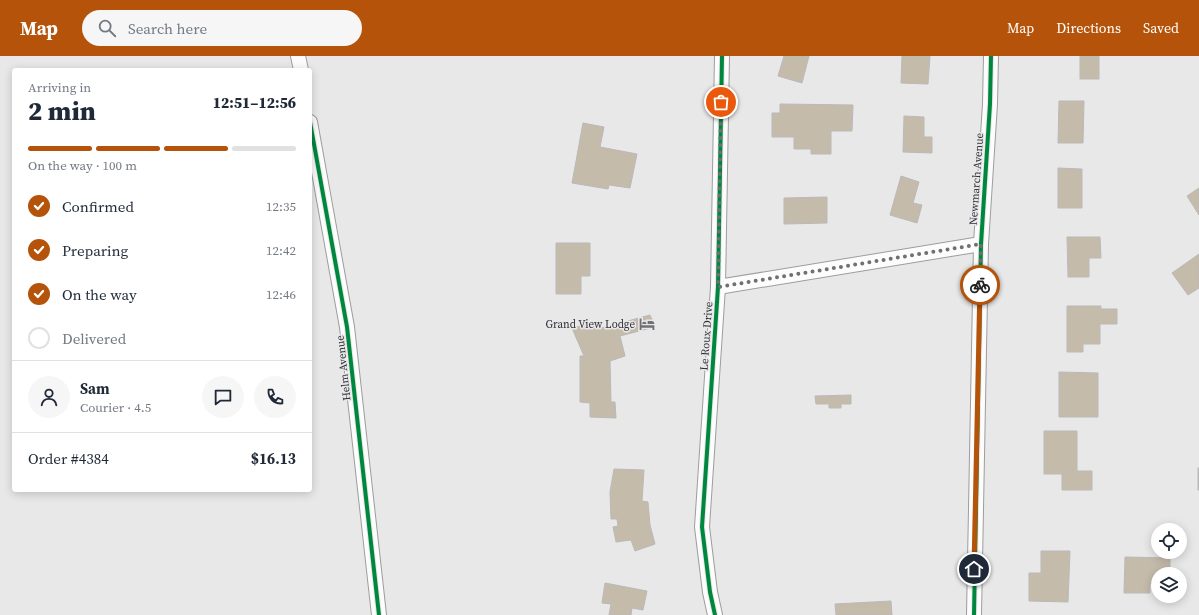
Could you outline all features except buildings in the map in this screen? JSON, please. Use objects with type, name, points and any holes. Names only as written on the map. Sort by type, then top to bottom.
[{"type":"street","points":[[298,56],[301,68]]},
{"type":"street","name":"Le Roux Drive","points":[[715,615],[710,592],[702,527],[718,287],[722,56]]},
{"type":"street","name":"Newmarch Avenue","points":[[974,615],[981,244],[990,104],[991,56]]},
{"type":"street","name":"Helm Avenue","points":[[312,133],[347,327],[379,615]]},
{"type":"street","points":[[718,287],[981,244]]},
{"type":"cycle path","points":[[715,615],[710,592],[702,527],[718,287],[722,56]]},
{"type":"cycle path","points":[[974,615],[981,244],[990,104],[991,56]]},
{"type":"cycle path","points":[[312,133],[347,327],[379,615]]},
{"type":"way so far","points":[[721,102],[718,287],[981,244],[980,285]]},
{"type":"place","name":"Grand View Lodge","points":[[647,324]]},
{"type":"route","points":[[974,569],[980,285]]}]
